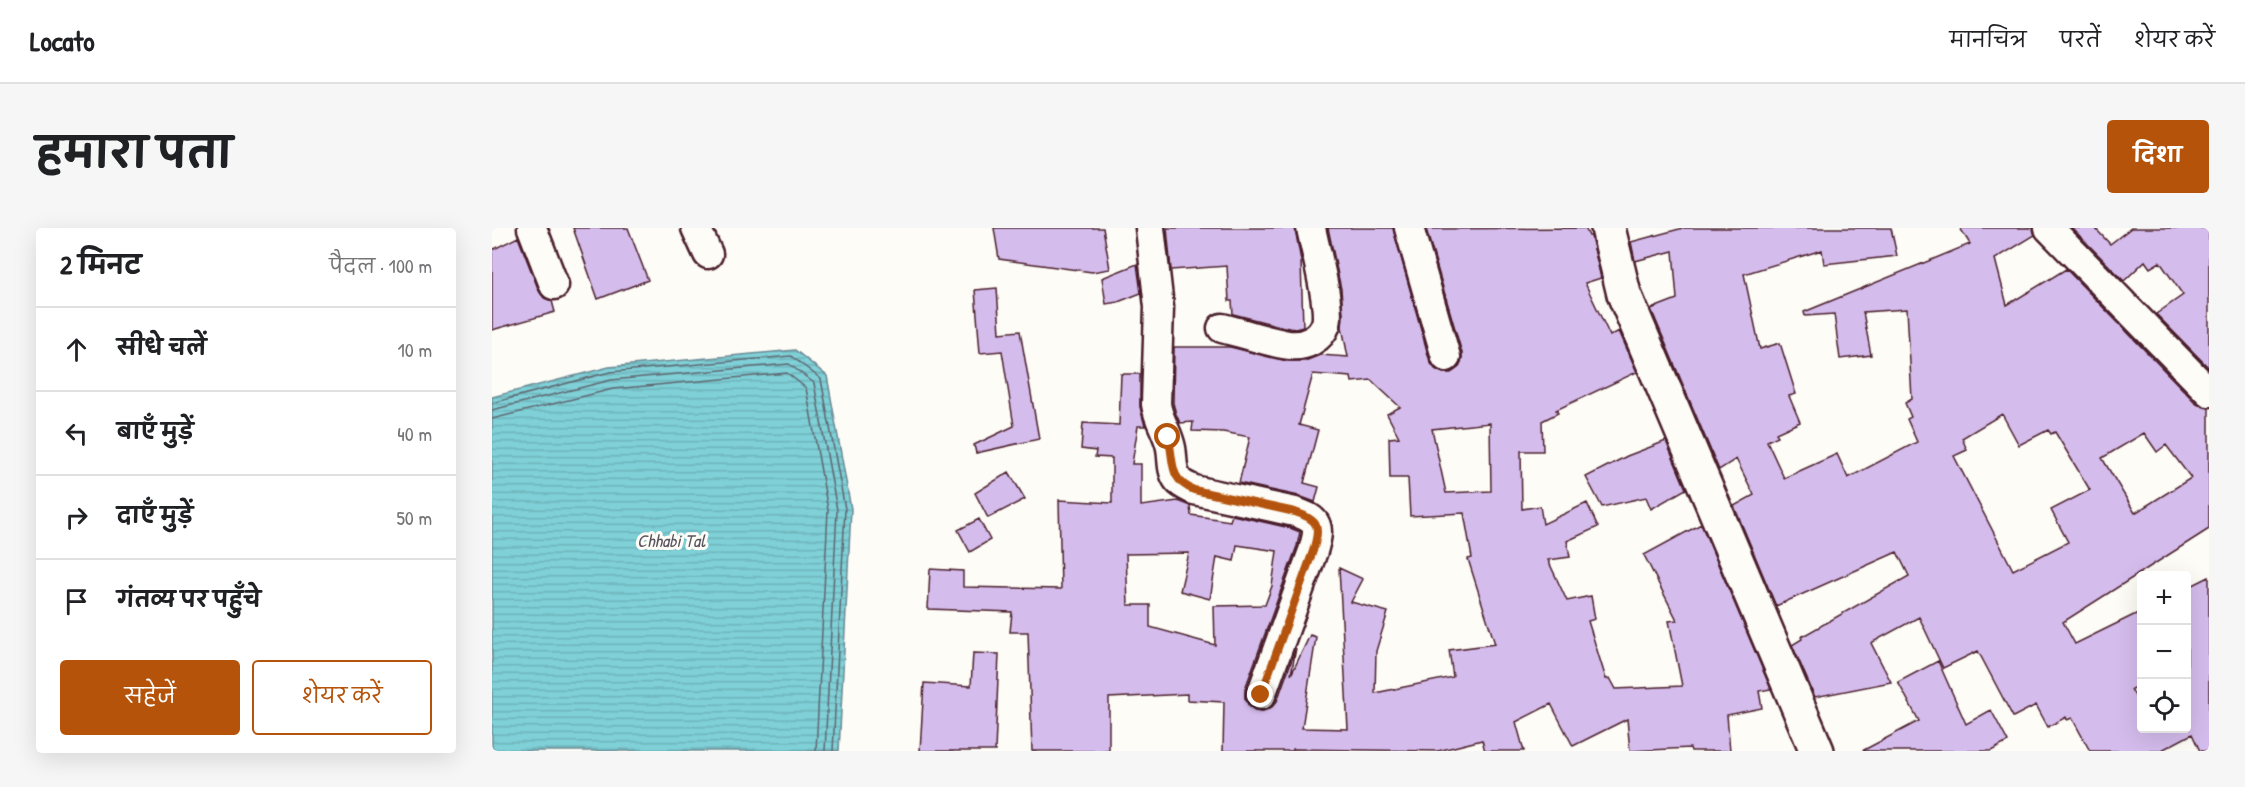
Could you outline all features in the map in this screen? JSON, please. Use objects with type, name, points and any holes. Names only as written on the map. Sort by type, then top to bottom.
[{"type":"street","points":[[532,228],[554,285]]},
{"type":"street","points":[[696,228],[708,255]]},
{"type":"street","points":[[1150,228],[1159,307],[1156,404],[1157,413],[1171,447],[1173,469],[1177,479],[1184,486],[1194,490],[1295,512],[1309,517],[1317,525],[1318,535],[1313,551],[1261,695]]},
{"type":"street","points":[[1222,328],[1291,345],[1306,343],[1320,336],[1326,322],[1326,307],[1311,228]]},
{"type":"street","points":[[1409,228],[1446,357]]},
{"type":"street","points":[[1608,228],[1624,294],[1817,751]]},
{"type":"street","points":[[2049,228],[2209,392]]},
{"type":"water","name":"Chhabi Tal","points":[[795,350],[827,376],[851,509],[839,751],[492,751],[492,397],[609,367]]},
{"type":"building","points":[[573,228],[628,228],[648,280],[598,299]]},
{"type":"building","points":[[994,228],[1103,228],[1110,269],[1092,272],[999,259]]},
{"type":"building","points":[[1167,228],[1295,228],[1301,261],[1303,327],[1295,329],[1284,327],[1233,314],[1232,301],[1229,301],[1227,266],[1171,270]]},
{"type":"building","points":[[1328,228],[1393,228],[1430,362],[1435,369],[1443,373],[1451,373],[1458,368],[1462,360],[1462,353],[1426,229],[1585,228],[1591,236],[1601,278],[1585,283],[1610,336],[1619,331],[1637,372],[1556,410],[1558,413],[1542,421],[1543,451],[1521,451],[1522,509],[1540,506],[1543,524],[1587,503],[1598,527],[1567,541],[1570,557],[1548,560],[1567,601],[1591,596],[1595,619],[1588,621],[1606,679],[1610,678],[1616,689],[1682,686],[1669,621],[1677,620],[1644,555],[1701,524],[1771,689],[1759,691],[1762,708],[1727,715],[1730,751],[1691,751],[1690,748],[1630,751],[1627,719],[1573,746],[1551,704],[1516,722],[1524,751],[1485,751],[1482,740],[1438,751],[1293,749],[1293,751],[1223,751],[1224,702],[1187,700],[1187,694],[1109,698],[1109,751],[1032,751],[1028,632],[1010,632],[1012,612],[928,609],[930,569],[963,571],[963,587],[1061,589],[1059,500],[1112,503],[1112,458],[1095,457],[1096,451],[1081,449],[1083,423],[1119,425],[1121,374],[1140,374],[1140,407],[1145,426],[1138,426],[1132,464],[1141,464],[1141,506],[1178,501],[1190,506],[1191,515],[1230,521],[1232,515],[1300,532],[1245,689],[1245,698],[1249,706],[1263,711],[1272,707],[1277,701],[1296,648],[1291,675],[1310,635],[1316,637],[1302,728],[1348,729],[1339,568],[1363,579],[1351,602],[1388,612],[1376,651],[1375,693],[1453,677],[1449,650],[1495,644],[1468,559],[1472,558],[1464,513],[1410,516],[1408,478],[1390,478],[1389,438],[1399,437],[1387,414],[1400,407],[1371,380],[1352,382],[1351,377],[1313,374],[1299,425],[1318,430],[1304,483],[1319,487],[1315,502],[1299,496],[1239,483],[1250,437],[1223,432],[1192,431],[1193,422],[1180,423],[1176,414],[1173,403],[1174,347],[1230,347],[1288,361],[1305,361],[1320,355],[1348,357],[1342,327],[1341,289]],"holes":[[[1490,423],[1491,491],[1446,493],[1432,429]],[[1237,545],[1277,551],[1272,586],[1265,605],[1214,606],[1215,645],[1150,627],[1150,605],[1128,605],[1126,554],[1189,553],[1180,591],[1210,599],[1217,557],[1234,561]]]},
{"type":"building","points":[[1683,228],[1891,228],[1897,256],[1824,264],[1822,250],[1744,274],[1760,349],[1780,343],[1796,394],[1789,396],[1800,422],[1776,433],[1778,436],[1767,441],[1784,478],[1837,454],[1848,478],[1917,442],[1907,419],[1911,417],[1905,403],[1912,399],[1907,309],[1863,312],[1871,355],[1840,359],[1834,314],[1805,316],[1804,312],[1970,244],[1960,228],[2033,228],[2035,235],[1995,259],[2007,305],[2066,269],[2197,404],[2209,408],[2209,529],[2143,571],[2137,571],[2137,575],[2063,622],[2075,644],[2137,613],[2137,686],[2131,689],[2137,699],[2137,733],[2191,733],[2191,586],[2209,577],[2209,751],[2200,751],[2192,734],[2160,751],[2090,751],[2072,718],[2067,720],[2066,717],[2048,727],[2036,705],[2013,717],[1978,651],[1943,668],[1919,617],[1871,643],[1891,682],[1815,697],[1792,645],[1802,639],[1801,637],[1909,576],[1897,552],[1776,606],[1734,506],[1754,495],[1736,459],[1719,470],[1651,309],[1677,299],[1673,251],[1635,261],[1631,242]],"holes":[[[2002,414],[2019,445],[2048,430],[2051,434],[2055,432],[2090,490],[2051,510],[2068,542],[2013,570],[1954,456],[1967,450],[1962,438]],[[2144,433],[2157,452],[2166,445],[2191,478],[2135,513],[2102,458]]]},
{"type":"building","points":[[2072,228],[2095,228],[2110,244],[2131,228],[2209,228],[2209,368],[2156,314],[2183,295],[2160,262],[2150,268],[2145,261],[2124,281]]},
{"type":"building","points":[[518,237],[539,291],[544,298],[552,301],[555,312],[492,330],[492,250]]},
{"type":"building","points":[[1137,264],[1141,293],[1106,304],[1102,278]]},
{"type":"building","points":[[997,288],[1000,333],[1020,331],[1039,439],[976,453],[974,445],[1014,426],[1002,351],[980,353],[975,290]]},
{"type":"building","points":[[1666,441],[1686,489],[1651,509],[1646,497],[1602,507],[1586,477],[1627,456]]},
{"type":"building","points":[[1009,472],[1025,499],[988,518],[975,493]]},
{"type":"building","points":[[979,519],[990,540],[970,552],[958,530]]},
{"type":"building","points":[[973,653],[999,654],[995,751],[920,751],[924,683],[971,686]]},
{"type":"building","points":[[1938,661],[1966,724],[1991,710],[2008,742],[1991,751],[1862,751],[1919,721],[1898,682]]},
{"type":"route","points":[[1168,437],[1173,469],[1177,479],[1184,486],[1295,512],[1309,517],[1317,525],[1318,535],[1313,551],[1261,695]]}]
